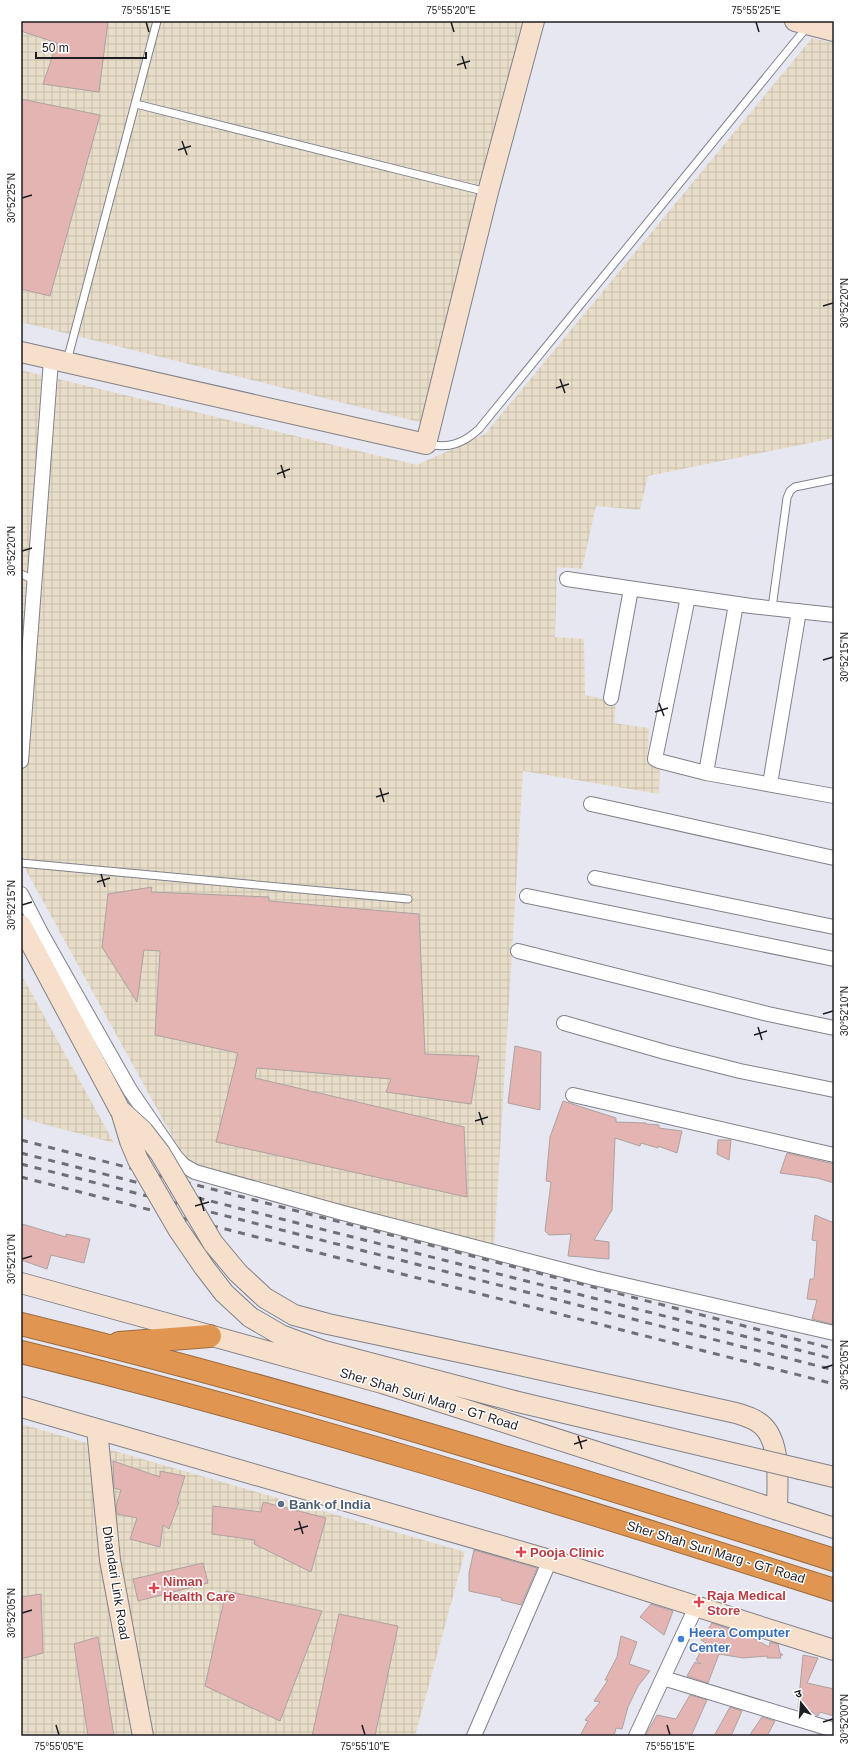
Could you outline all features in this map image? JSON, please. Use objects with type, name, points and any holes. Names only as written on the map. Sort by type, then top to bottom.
[{"type":"highway","name":"Sher Shah Suri Marg - GT Road","points":[[21,1324],[288,1394],[486,1452],[834,1560]]},
{"type":"highway","points":[[104,1345],[210,1336]]},
{"type":"highway","name":"Sher Shah Suri Marg - GT Road","points":[[21,1352],[281,1421],[479,1479],[834,1590]]},
{"type":"street","points":[[21,352],[59,362],[426,444],[488,192],[534,21]]},
{"type":"street","points":[[802,23],[834,31]]},
{"type":"street","points":[[21,761],[34,580],[59,362]]},
{"type":"street","points":[[567,579],[736,604],[834,615]]},
{"type":"street","points":[[611,698],[631,589]]},
{"type":"street","points":[[688,597],[655,757],[659,761],[706,772],[834,796]]},
{"type":"street","points":[[706,772],[736,604]]},
{"type":"street","points":[[770,784],[799,612]]},
{"type":"street","points":[[591,804],[834,858]]},
{"type":"street","points":[[595,878],[834,927]]},
{"type":"street","points":[[21,894],[41,933],[130,1090],[175,1156],[183,1165],[195,1172],[343,1213],[586,1276],[834,1333]]},
{"type":"street","points":[[527,896],[834,959]]},
{"type":"street","points":[[21,925],[120,1110],[138,1160],[178,1230],[224,1293],[250,1317],[281,1335],[324,1351],[506,1399],[834,1477]]},
{"type":"street","points":[[518,951],[768,1014],[834,1028]]},
{"type":"street","points":[[564,1023],[665,1052],[740,1071],[834,1090]]},
{"type":"street","points":[[573,1095],[833,1151]]},
{"type":"street","points":[[120,1110],[143,1131],[160,1153],[213,1243],[238,1273],[264,1298],[294,1315],[328,1324],[736,1413],[753,1419],[764,1427],[771,1437],[775,1448],[777,1463],[777,1510]]},
{"type":"street","name":"Sher Shah Suri Marg - GT Road","points":[[21,1283],[382,1383],[834,1528]]},
{"type":"street","points":[[21,1406],[550,1560],[834,1650]]},
{"type":"street","name":"Dhandari Link Road","points":[[97,1429],[110,1560],[143,1736]]},
{"type":"street","points":[[474,1736],[550,1560]]},
{"type":"street","points":[[636,1736],[696,1607]]},
{"type":"street","points":[[663,1678],[834,1730]]},
{"type":"lane","points":[[59,362],[136,104],[157,21]]},
{"type":"lane","points":[[426,444],[439,446],[460,443],[470,438],[480,429],[802,23]]},
{"type":"lane","points":[[136,104],[488,192]]},
{"type":"lane","points":[[772,608],[790,491],[795,487],[834,479]]},
{"type":"lane","points":[[21,574],[34,580]]},
{"type":"lane","points":[[21,863],[408,899]]},
{"type":"shaded area","points":[[21,21],[524,21],[423,423],[21,322]]},
{"type":"shaded area","points":[[812,38],[834,43],[834,438],[648,476],[640,510],[596,506],[582,569],[557,567],[555,637],[584,639],[585,695],[616,702],[614,723],[649,728],[648,752],[660,754],[659,794],[523,771],[494,1249],[190,1169],[21,861],[21,370],[417,465],[485,434]]},
{"type":"shaded area","points":[[21,974],[114,1143],[21,1118]]},
{"type":"shaded area","points":[[21,1424],[465,1552],[415,1736],[21,1736]]},
{"type":"building","points":[[21,21],[108,21],[99,92],[43,84],[57,43],[21,31]]},
{"type":"building","points":[[21,99],[100,115],[50,296],[21,289]]},
{"type":"building","points":[[152,887],[151,892],[269,897],[269,901],[419,914],[425,1054],[479,1056],[471,1104],[386,1092],[391,1079],[257,1068],[255,1078],[464,1127],[467,1197],[216,1142],[238,1053],[155,1035],[160,951],[144,950],[137,1002],[102,947],[108,894]]},
{"type":"building","points":[[515,1046],[541,1052],[540,1110],[508,1103]]},
{"type":"building","points":[[563,1101],[616,1118],[616,1122],[646,1123],[659,1125],[659,1128],[682,1131],[677,1153],[658,1146],[658,1148],[641,1143],[640,1146],[615,1138],[612,1210],[594,1240],[609,1242],[609,1259],[568,1256],[571,1234],[549,1235],[545,1231],[551,1182],[546,1181],[550,1137]]},
{"type":"building","points":[[718,1140],[731,1140],[729,1160],[717,1154]]},
{"type":"building","points":[[787,1153],[834,1164],[834,1183],[817,1178],[780,1173]]},
{"type":"building","points":[[815,1215],[834,1223],[834,1313],[832,1324],[812,1319],[817,1300],[807,1299],[810,1279],[814,1279],[817,1241],[812,1240]]},
{"type":"building","points":[[22,1224],[66,1237],[66,1234],[90,1239],[84,1263],[51,1255],[47,1269],[21,1260]]},
{"type":"building","points":[[113,1461],[160,1477],[160,1471],[185,1476],[177,1502],[179,1502],[169,1529],[163,1525],[160,1547],[130,1539],[137,1518],[117,1514],[116,1506],[121,1490],[114,1488]]},
{"type":"building","points":[[263,1502],[326,1518],[311,1572],[254,1544],[255,1540],[212,1534],[213,1506],[261,1512]]},
{"type":"building","points":[[474,1550],[537,1568],[521,1605],[501,1600],[502,1598],[469,1591],[469,1573]]},
{"type":"building","points":[[203,1563],[208,1583],[138,1601],[133,1579]]},
{"type":"building","points":[[226,1591],[322,1611],[280,1721],[205,1686]]},
{"type":"building","points":[[41,1594],[43,1653],[21,1659],[21,1597]]},
{"type":"building","points":[[651,1604],[673,1611],[664,1635],[640,1617]]},
{"type":"building","points":[[339,1614],[398,1626],[375,1736],[312,1736]]},
{"type":"building","points":[[712,1623],[748,1635],[769,1647],[770,1642],[778,1644],[780,1653],[783,1655],[780,1655],[781,1658],[767,1658],[767,1656],[743,1658],[719,1654],[708,1683],[687,1676],[695,1662],[701,1664],[696,1660],[706,1643],[701,1640]]},
{"type":"building","points":[[621,1636],[637,1642],[629,1664],[650,1671],[638,1686],[628,1707],[622,1729],[616,1728],[614,1736],[580,1736],[588,1721],[585,1720],[600,1702],[594,1701],[608,1680],[605,1680],[617,1657]]},
{"type":"building","points":[[98,1637],[114,1736],[88,1736],[74,1644]]},
{"type":"building","points":[[803,1655],[818,1658],[807,1683],[834,1689],[834,1716],[820,1712],[818,1716],[809,1710],[798,1708]]},
{"type":"building","points":[[690,1695],[707,1700],[691,1736],[645,1736],[657,1715],[676,1719]]},
{"type":"building","points":[[730,1707],[742,1711],[731,1736],[714,1736]]},
{"type":"building","points":[[762,1717],[775,1721],[767,1736],[749,1736]]},
{"type":"railway","points":[[21,1140],[834,1349]]},
{"type":"railway","points":[[21,1153],[834,1359]]},
{"type":"railway","points":[[21,1164],[834,1370]]},
{"type":"railway","points":[[21,1177],[834,1384]]},
{"type":"place","name":"Bank of India","points":[[281,1504]]},
{"type":"place","name":"Pooja Clinic","points":[[521,1552]]},
{"type":"place","name":"Niman Health Care","points":[[154,1588]]},
{"type":"place","name":"Raja Medical Store","points":[[699,1602]]},
{"type":"place","name":"Heera Computer Center","points":[[681,1639]]}]
